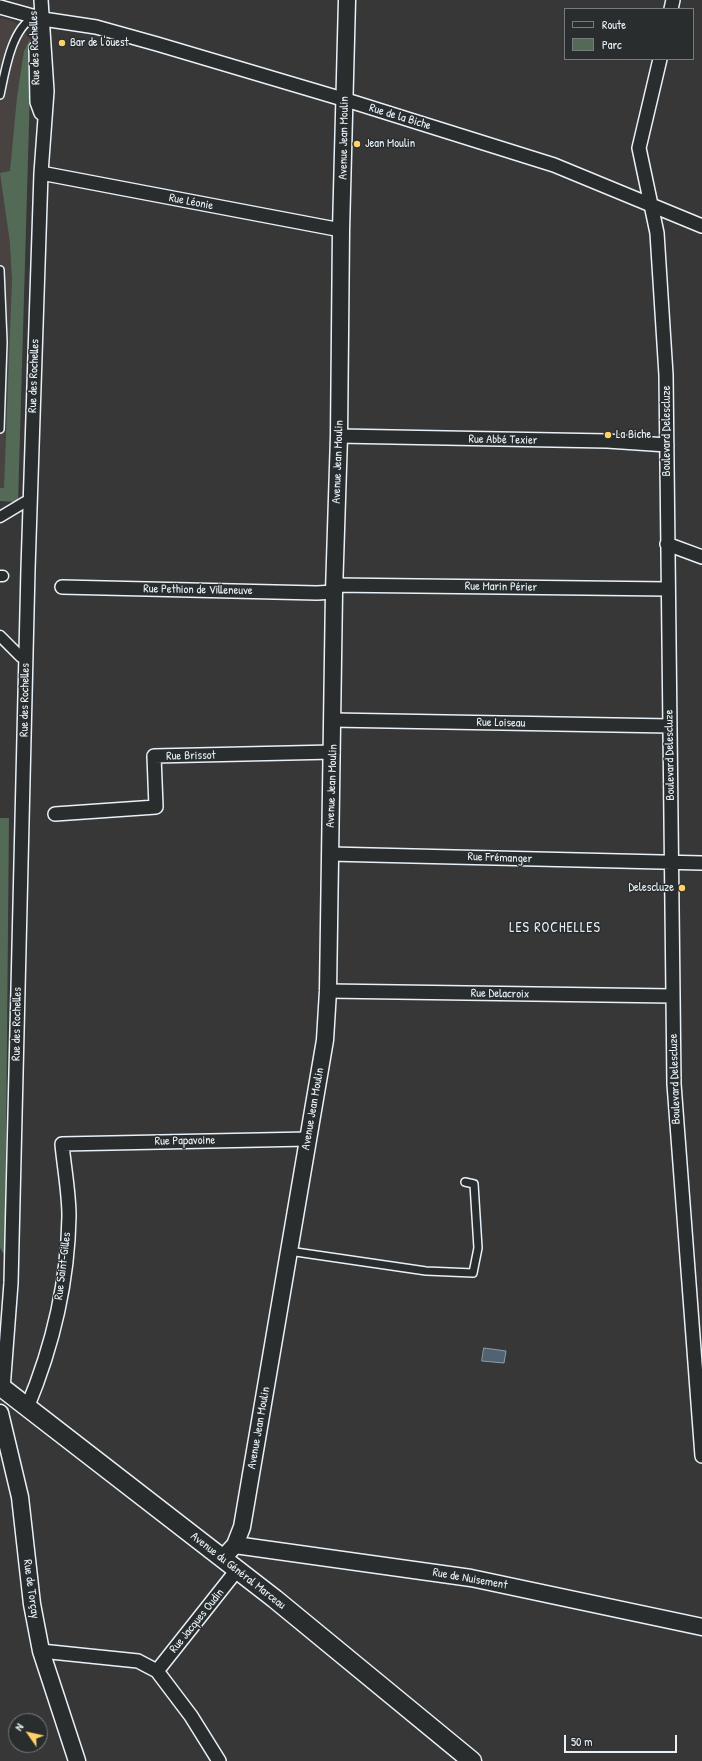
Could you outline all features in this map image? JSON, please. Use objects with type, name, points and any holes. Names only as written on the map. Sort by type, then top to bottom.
[{"type":"main road","name":"Avenue du Général Marceau","points":[[1,1390],[27,1408],[275,1598],[472,1761]]},
{"type":"street","name":"Rue des Rochelles","points":[[34,0],[39,18]]},
{"type":"street","name":"Rue des Rochelles","points":[[1,1390],[11,1283],[28,569],[44,120],[39,111],[37,102],[40,0]]},
{"type":"street","name":"Rue des Rochelles","points":[[39,18],[46,0]]},
{"type":"street","name":"Avenue Jean Moulin","points":[[223,1558],[235,1545],[242,1527],[325,1040],[328,991],[333,752],[334,588],[339,436],[341,230],[338,98],[347,0]]},
{"type":"street","name":"Rue de la Biche","points":[[0,7],[39,18],[96,27],[338,98],[554,165],[640,199],[651,206],[702,226]]},
{"type":"street","name":"Boulevard Delescluze","points":[[660,60],[639,148],[657,233],[664,344],[667,445],[670,862],[674,1084],[702,1456]]},
{"type":"street","name":"Rue Léonie","points":[[41,173],[341,230]]},
{"type":"street","name":"Rue Abbé Texier","points":[[339,436],[607,441],[667,445]]},
{"type":"street","points":[[0,517],[25,502]]},
{"type":"street","points":[[667,544],[702,557]]},
{"type":"street","name":"Rue Pethion de Villeneuve","points":[[62,587],[317,593],[334,588]]},
{"type":"street","name":"Rue Marin Périer","points":[[334,588],[668,589]]},
{"type":"street","points":[[0,636],[21,657]]},
{"type":"street","name":"Rue Loiseau","points":[[333,720],[670,726]]},
{"type":"street","name":"Rue Brissot","points":[[54,814],[156,808],[154,756],[333,752]]},
{"type":"street","name":"Rue Frémanger","points":[[330,854],[702,863]]},
{"type":"street","name":"Rue Delacroix","points":[[328,991],[672,996]]},
{"type":"street","name":"Rue Papavoine","points":[[62,1144],[308,1139]]},
{"type":"street","name":"Rue Saint-Gilles","points":[[27,1408],[34,1390],[62,1296],[69,1215],[62,1144]]},
{"type":"street","points":[[0,1296],[11,1283]]},
{"type":"street","name":"Rue de Torçay","points":[[0,1413],[20,1497],[32,1604],[41,1651],[77,1761]]},
{"type":"street","name":"Rue de Nuisement","points":[[235,1545],[471,1578],[702,1627]]},
{"type":"street","name":"Rue Jacques Oudin","points":[[156,1671],[237,1570]]},
{"type":"street","points":[[41,1651],[138,1662],[156,1671],[191,1716],[219,1761]]},
{"type":"lane","points":[[0,95],[6,66],[14,42],[25,23],[39,18]]},
{"type":"lane","points":[[0,270],[3,342],[0,429]]},
{"type":"lane","points":[[289,1251],[426,1271],[473,1273],[478,1248],[474,1184],[465,1182]]},
{"type":"shaded area","points":[[0,18],[13,21],[20,26],[30,39],[31,45],[18,502],[0,501]]},
{"type":"green space","points":[[30,39],[31,55],[18,502],[0,501],[0,488],[4,488],[12,280],[10,243],[0,173],[10,171],[17,97],[24,51]]},
{"type":"green space","points":[[0,818],[9,818],[5,1256],[0,1248]]},
{"type":"water","points":[[484,1348],[506,1351],[504,1363],[482,1361]]},
{"type":"place","name":"Bar de l'ouest","points":[[62,43]]},
{"type":"place","name":"Jean Moulin","points":[[357,144]]},
{"type":"place","name":"La Biche","points":[[608,435]]},
{"type":"place","name":"Delescluze","points":[[682,888]]},
{"type":"district","name":"LES ROCHELLES","points":[[555,928]]}]
